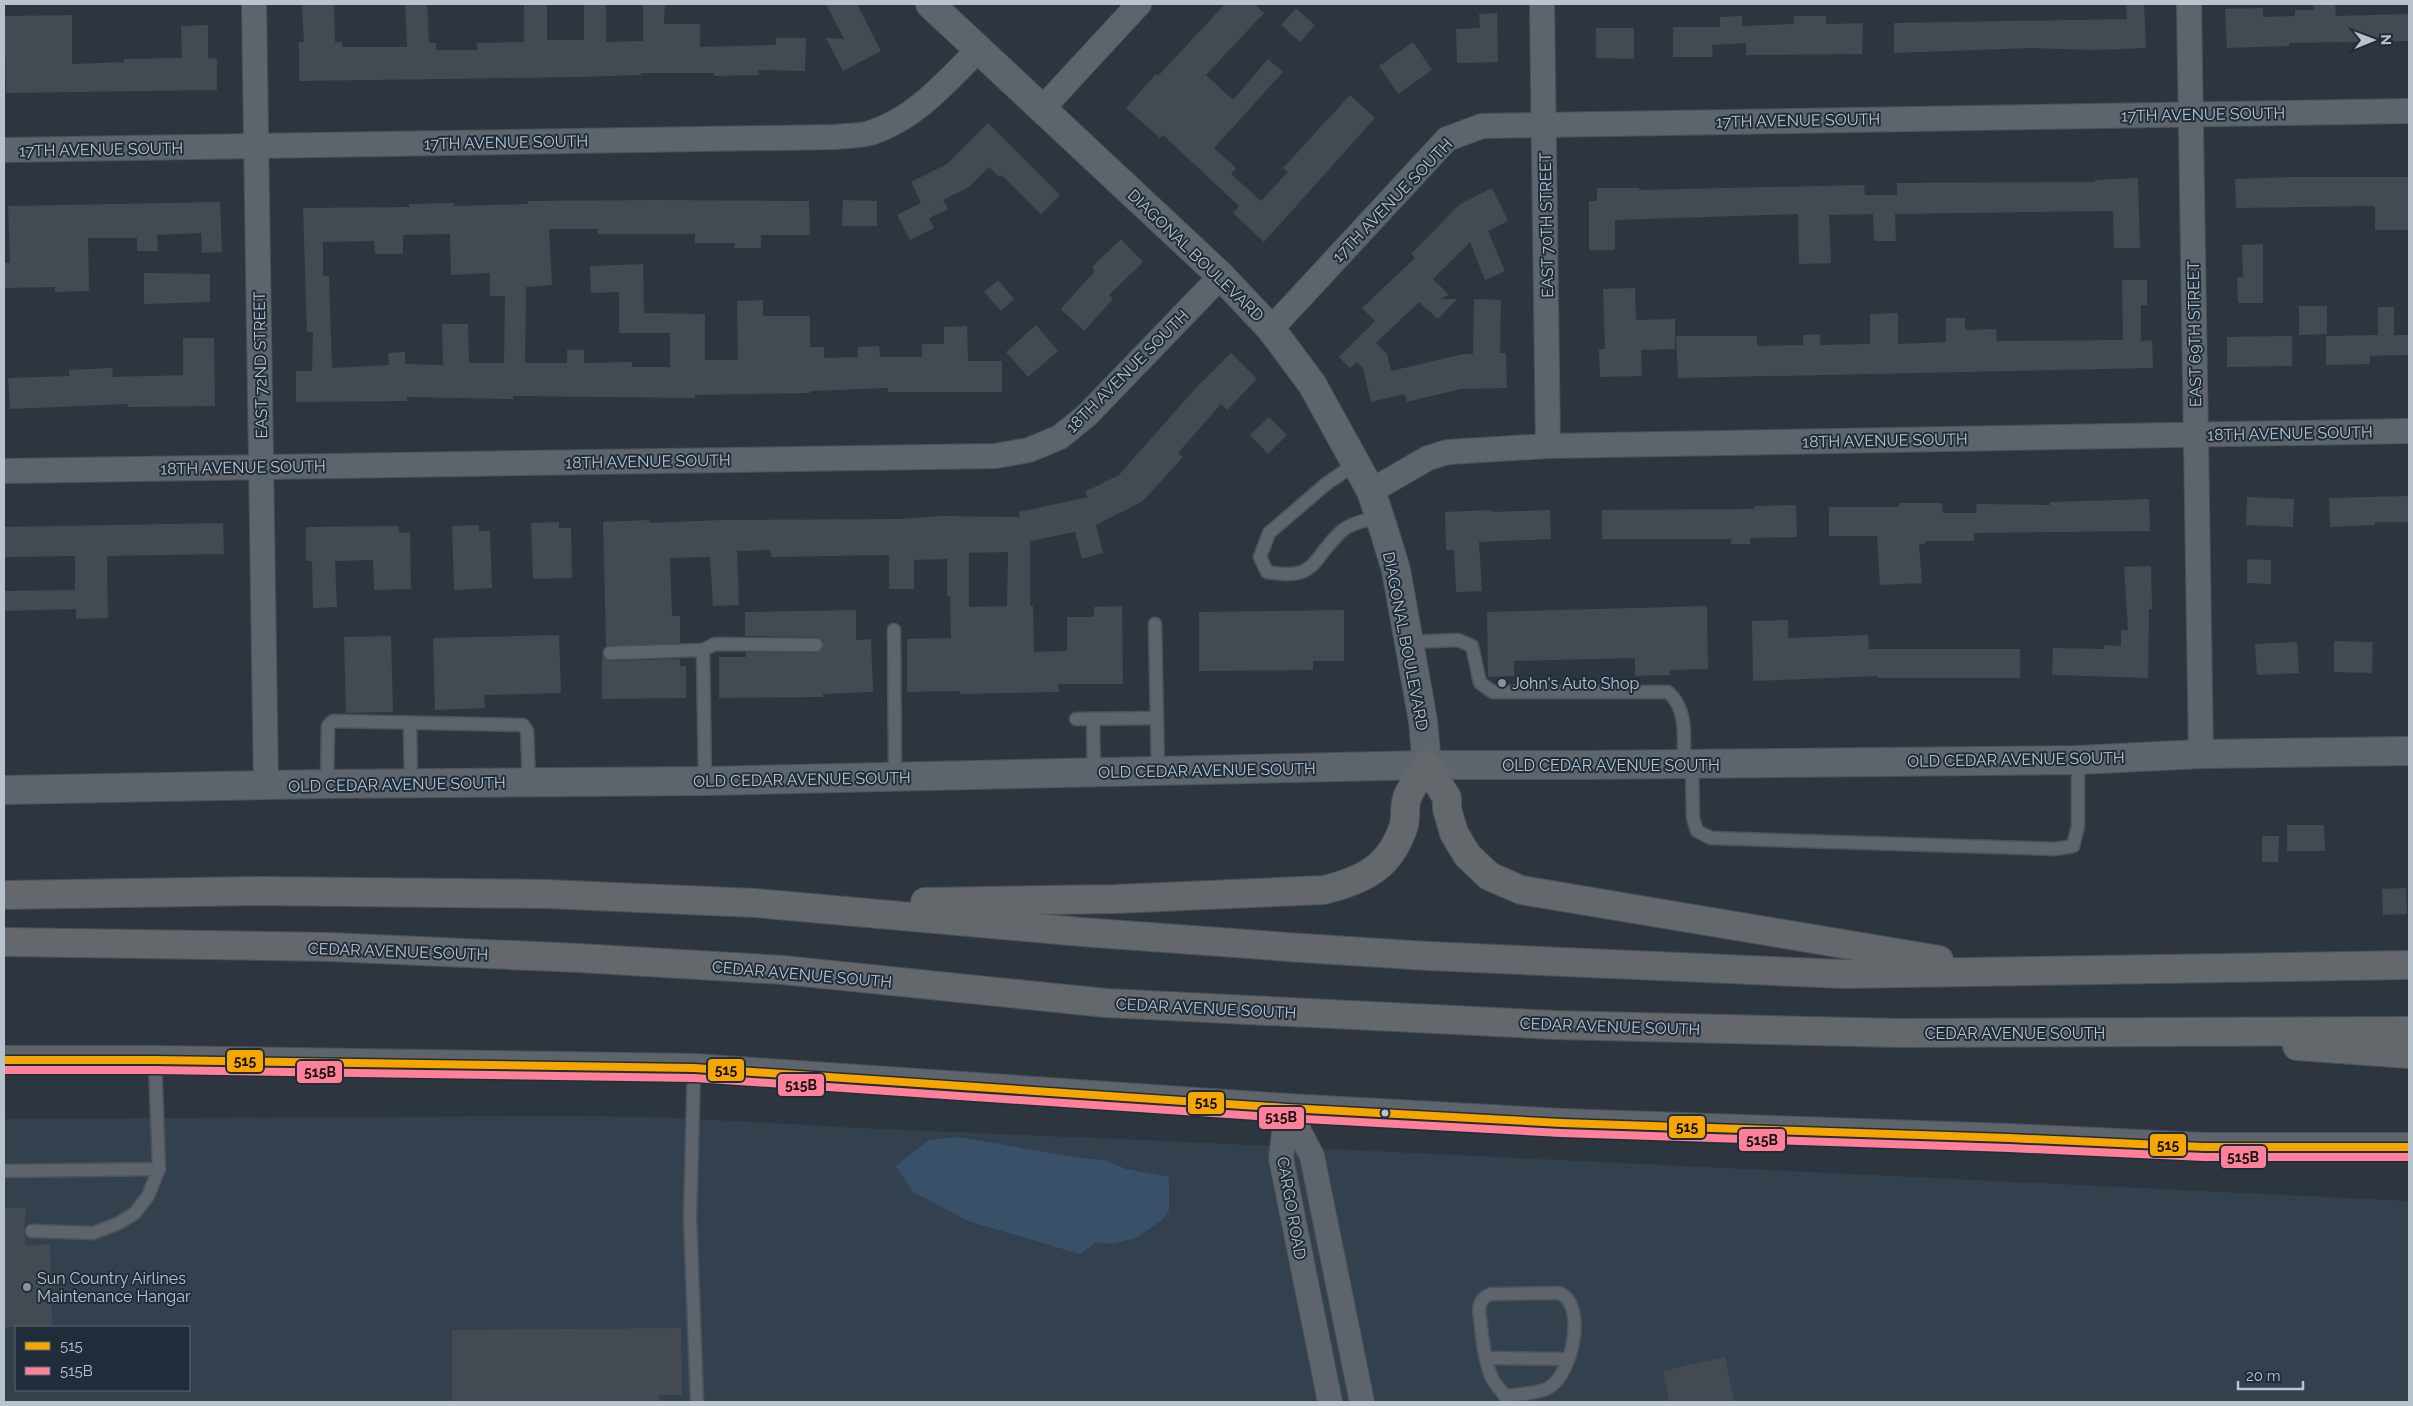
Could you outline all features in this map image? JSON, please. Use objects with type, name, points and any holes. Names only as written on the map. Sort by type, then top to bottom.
[{"type":"highway","points":[[4,895],[258,891],[517,894],[756,903],[1116,899],[1324,890],[1365,877],[1381,864],[1395,847],[1404,824],[1407,799],[1427,765],[1447,798],[1447,809],[1454,833],[1467,855],[1489,876],[1521,890],[2002,971]]},
{"type":"highway","points":[[756,903],[1082,932],[1428,956],[1843,974],[2409,966]]},
{"type":"highway","name":"CEDAR AVENUE SOUTH","points":[[4,942],[330,947],[589,958],[783,970],[1106,1003],[1555,1025],[1900,1033],[2409,1031]]},
{"type":"highway","points":[[2230,1031],[2308,1049],[2409,1054]]},
{"type":"street","name":"EAST 72ND STREET","points":[[254,4],[266,786]]},
{"type":"street","name":"DIAGONAL BOULEVARD","points":[[930,4],[1221,276],[1271,328],[1312,384],[1375,504],[1396,570],[1424,729],[1427,765]]},
{"type":"street","points":[[1042,109],[1139,4]]},
{"type":"street","name":"EAST 70TH STREET","points":[[1542,4],[1548,446]]},
{"type":"street","name":"EAST 69TH STREET","points":[[2189,4],[2200,754]]},
{"type":"street","name":"17TH AVENUE SOUTH","points":[[4,150],[835,137],[868,133],[899,121],[920,106],[979,49]]},
{"type":"street","name":"17TH AVENUE SOUTH","points":[[1271,328],[1447,139],[1482,126],[2409,111]]},
{"type":"street","name":"18TH AVENUE SOUTH","points":[[4,471],[985,456],[1029,450],[1060,437],[1087,415],[1221,276]]},
{"type":"street","name":"18TH AVENUE SOUTH","points":[[1375,504],[1428,458],[1448,452],[1548,446],[2409,431]]},
{"type":"street","name":"OLD CEDAR AVENUE SOUTH","points":[[4,790],[327,784],[705,781],[1427,765],[2078,760],[2200,754],[2409,751]]},
{"type":"street","points":[[4,1060],[155,1060],[694,1068],[1287,1108],[1562,1123],[2010,1138],[2204,1147],[2409,1147]]},
{"type":"street","name":"CARGO ROAD","points":[[1287,1108],[1281,1158],[1330,1402]]},
{"type":"street","name":"CARGO ROAD","points":[[1287,1108],[1312,1156],[1362,1402]]},
{"type":"lane","points":[[1355,464],[1326,484],[1269,533],[1260,556],[1267,572],[1287,576],[1304,573],[1344,529],[1375,504]]},
{"type":"lane","points":[[1155,624],[1158,771]]},
{"type":"lane","points":[[894,630],[895,777]]},
{"type":"lane","points":[[1408,642],[1458,640],[1472,646],[1480,683],[1493,692],[1668,692],[1678,701],[1683,713],[1697,831],[1711,838],[2055,849],[2073,846],[2078,826],[2078,760]]},
{"type":"lane","points":[[610,653],[703,650],[716,644],[816,646]]},
{"type":"lane","points":[[703,650],[705,781]]},
{"type":"lane","points":[[1076,719],[1157,718]]},
{"type":"lane","points":[[1093,719],[1094,772]]},
{"type":"lane","points":[[327,784],[328,726],[333,721],[523,725],[528,731],[529,782]]},
{"type":"lane","points":[[410,723],[411,783]]},
{"type":"lane","points":[[32,1231],[93,1233],[117,1224],[135,1213],[144,1202],[159,1169],[155,1060]]},
{"type":"lane","points":[[694,1068],[690,1217],[698,1402]]},
{"type":"lane","points":[[4,1171],[159,1169]]},
{"type":"lane","points":[[1559,1293],[1566,1296],[1570,1301],[1574,1329],[1574,1340],[1568,1359],[1556,1381],[1547,1388],[1506,1399],[1492,1378],[1486,1358],[1479,1310],[1480,1303],[1484,1297],[1491,1294],[1559,1293]]},
{"type":"lane","points":[[1486,1358],[1568,1359]]},
{"type":"shaded area","points":[[658,1117],[2409,1201],[2409,1402],[4,1402],[4,1119]]},
{"type":"shaded area","points":[[959,1137],[1079,1158],[1104,1160],[1126,1169],[1169,1177],[1169,1210],[1162,1220],[1136,1238],[1112,1244],[1096,1242],[1080,1254],[968,1221],[913,1192],[896,1166],[929,1140]]},
{"type":"building","points":[[302,4],[334,4],[335,42],[342,42],[342,47],[407,47],[405,4],[427,4],[429,43],[436,43],[436,50],[477,50],[477,43],[524,42],[524,4],[547,4],[547,40],[584,40],[584,4],[606,4],[606,42],[643,41],[643,4],[665,4],[664,24],[700,24],[700,47],[776,45],[776,38],[806,38],[805,71],[758,70],[759,75],[714,76],[714,73],[641,73],[641,75],[581,77],[299,81],[299,42],[304,42]]},
{"type":"building","points":[[826,4],[857,4],[881,51],[843,71],[826,38],[844,39]]},
{"type":"building","points":[[1225,4],[1254,4],[1264,13],[1206,75],[1233,100],[1268,59],[1283,72],[1214,148],[1236,168],[1231,174],[1261,201],[1288,172],[1283,168],[1350,95],[1375,118],[1264,242],[1233,213],[1239,206],[1163,135],[1160,138],[1126,108],[1156,74],[1158,76]]},
{"type":"building","points":[[2126,4],[2144,4],[2146,48],[2094,50],[2030,48],[1894,53],[1894,23],[2127,19]]},
{"type":"building","points":[[2313,4],[2335,4],[2336,16],[2409,14],[2409,41],[2289,43],[2289,46],[2227,48],[2225,9],[2263,8],[2263,17],[2295,16],[2295,10],[2314,10]]},
{"type":"building","points":[[1296,8],[1315,25],[1300,42],[1281,25]]},
{"type":"building","points":[[1497,13],[1498,62],[1457,63],[1456,29],[1480,28],[1479,14]]},
{"type":"building","points":[[72,15],[72,64],[124,62],[124,59],[182,58],[181,26],[208,25],[208,58],[217,59],[217,90],[6,93],[4,16]]},
{"type":"building","points":[[1742,16],[1742,26],[1794,24],[1794,16],[1826,16],[1826,24],[1863,23],[1862,54],[1746,55],[1746,43],[1712,45],[1713,57],[1673,57],[1673,27],[1720,27],[1720,17]]},
{"type":"building","points":[[1596,28],[1634,28],[1634,59],[1596,58]]},
{"type":"building","points":[[1413,42],[1432,70],[1398,94],[1379,66]]},
{"type":"building","points":[[988,123],[1060,195],[1041,214],[1002,175],[999,177],[989,167],[969,187],[943,200],[948,209],[929,218],[934,228],[910,240],[897,215],[921,203],[911,182],[947,164]]},
{"type":"building","points":[[2409,177],[2409,230],[2375,230],[2375,206],[2236,208],[2235,179]]},
{"type":"building","points":[[2138,178],[2140,248],[2114,248],[2113,211],[1895,214],[1896,241],[1874,241],[1873,214],[1829,215],[1831,263],[1799,264],[1798,214],[1615,220],[1615,250],[1589,250],[1589,201],[1597,201],[1597,188],[1639,188],[1639,190],[1864,185],[1865,195],[1897,195],[1897,183],[2095,182],[2095,180]]},
{"type":"building","points":[[1492,188],[1508,221],[1488,231],[1505,271],[1485,280],[1470,242],[1433,279],[1449,295],[1440,299],[1457,299],[1438,319],[1419,302],[1376,343],[1387,354],[1391,371],[1464,354],[1473,354],[1474,299],[1501,300],[1500,353],[1506,353],[1507,388],[1461,389],[1407,402],[1405,394],[1371,402],[1363,368],[1357,362],[1350,368],[1339,357],[1375,321],[1362,308],[1415,258],[1411,254],[1459,205]]},
{"type":"building","points":[[843,200],[877,201],[877,226],[842,226]]},
{"type":"building","points":[[528,201],[809,201],[810,235],[761,235],[761,248],[734,248],[735,243],[695,243],[695,234],[598,234],[598,229],[549,229],[552,285],[526,287],[525,363],[567,363],[567,350],[584,350],[584,363],[632,362],[632,367],[670,367],[670,333],[619,333],[619,292],[591,293],[590,266],[643,264],[644,313],[705,314],[705,360],[738,360],[737,301],[763,300],[763,316],[810,316],[810,347],[824,347],[824,358],[858,357],[858,347],[879,346],[880,357],[922,357],[922,344],[944,344],[944,327],[967,326],[968,361],[1002,361],[1002,392],[888,392],[888,388],[810,391],[810,393],[695,395],[695,398],[513,396],[513,399],[407,397],[407,401],[296,402],[296,371],[312,371],[313,332],[307,332],[303,208],[409,207],[409,204],[454,203],[454,206],[528,204]],"holes":[[[450,234],[451,275],[490,273],[490,296],[505,296],[504,363],[469,363],[468,324],[442,324],[443,365],[405,364],[405,352],[388,353],[389,365],[332,368],[329,276],[323,276],[323,242],[374,241],[375,254],[403,254],[403,235]]]},
{"type":"building","points":[[220,202],[222,252],[202,253],[201,233],[157,235],[158,251],[137,251],[137,238],[88,238],[89,291],[55,292],[55,287],[4,288],[4,263],[10,263],[8,206]]},
{"type":"building","points":[[1121,239],[1143,262],[1109,295],[1113,299],[1084,331],[1061,309],[1095,271],[1092,267]]},
{"type":"building","points":[[2263,244],[2263,303],[2238,303],[2237,277],[2243,277],[2242,245]]},
{"type":"building","points":[[144,273],[210,274],[210,302],[144,304]]},
{"type":"building","points":[[998,280],[1014,299],[1001,311],[984,292]]},
{"type":"building","points":[[2122,280],[2147,280],[2147,305],[2141,305],[2141,341],[2152,340],[2153,368],[1678,378],[1676,336],[1757,336],[1757,346],[1803,345],[1803,335],[1820,334],[1820,345],[1870,344],[1870,314],[1898,313],[1898,344],[1946,342],[1946,318],[1965,318],[1965,330],[1996,329],[1997,341],[2123,340]]},
{"type":"building","points":[[1635,288],[1636,320],[1675,319],[1675,349],[1641,350],[1642,376],[1600,377],[1599,349],[1605,349],[1603,289]]},
{"type":"building","points":[[2299,306],[2327,306],[2327,334],[2299,335]]},
{"type":"building","points":[[2378,307],[2394,307],[2394,335],[2409,335],[2409,355],[2370,356],[2370,364],[2326,365],[2326,336],[2378,335]]},
{"type":"building","points":[[1036,325],[1058,351],[1028,377],[1006,352]]},
{"type":"building","points":[[2292,336],[2292,366],[2227,367],[2227,337]]},
{"type":"building","points":[[183,338],[214,338],[215,406],[128,407],[128,404],[10,409],[8,378],[69,376],[69,370],[112,368],[113,377],[183,375]]},
{"type":"building","points":[[1231,353],[1257,379],[1227,410],[1221,404],[1178,453],[1183,457],[1143,501],[1096,525],[1103,553],[1082,559],[1075,532],[1030,541],[1030,606],[1033,606],[1034,652],[1067,651],[1067,617],[1094,617],[1094,607],[1122,606],[1123,684],[1058,684],[1059,692],[960,694],[960,691],[907,692],[907,639],[951,638],[950,596],[947,596],[947,559],[914,560],[914,589],[889,589],[889,555],[771,557],[771,550],[737,551],[739,605],[713,606],[710,557],[670,558],[672,616],[680,616],[680,643],[606,646],[603,522],[649,520],[649,523],[722,520],[899,519],[943,516],[1020,517],[1019,512],[1088,497],[1085,492],[1119,475],[1194,390]],"holes":[[[1008,552],[1007,606],[969,607],[969,553]]]},
{"type":"building","points":[[1269,417],[1287,435],[1268,454],[1250,435]]},
{"type":"building","points":[[2409,496],[2409,522],[2375,522],[2375,525],[2330,527],[2329,498]]},
{"type":"building","points":[[2247,497],[2294,499],[2293,527],[2246,525]]},
{"type":"building","points":[[2149,499],[2150,531],[1974,533],[1974,541],[1925,541],[1925,544],[1919,544],[1922,583],[1880,585],[1877,536],[1829,536],[1829,507],[1899,507],[1899,503],[1942,503],[1943,513],[1976,513],[1977,504],[2050,505],[2050,502]]},
{"type":"building","points":[[1796,505],[1797,537],[1750,538],[1750,544],[1731,544],[1731,539],[1602,539],[1602,510],[1754,509],[1754,506]]},
{"type":"building","points":[[1491,510],[1492,512],[1550,510],[1551,539],[1479,542],[1482,591],[1456,592],[1454,550],[1446,550],[1445,512]]},
{"type":"building","points":[[559,522],[559,528],[571,528],[572,578],[533,579],[531,523]]},
{"type":"building","points":[[223,523],[224,554],[107,556],[108,618],[76,619],[76,609],[4,611],[4,591],[75,590],[75,556],[4,557],[4,527]]},
{"type":"building","points":[[479,525],[479,531],[490,531],[492,588],[454,590],[452,526]]},
{"type":"building","points":[[399,526],[399,533],[410,532],[411,589],[374,590],[373,560],[335,561],[337,607],[313,608],[312,561],[306,561],[306,527]]},
{"type":"building","points":[[2247,559],[2271,560],[2271,584],[2247,583]]},
{"type":"building","points":[[2151,566],[2152,609],[2149,609],[2148,678],[2052,675],[2053,648],[2104,649],[2104,645],[2121,646],[2121,630],[2128,630],[2124,567]]},
{"type":"building","points":[[1707,606],[1708,669],[1670,670],[1670,675],[1635,676],[1635,658],[1514,661],[1514,676],[1488,677],[1487,612]]},
{"type":"building","points":[[856,610],[856,640],[871,639],[873,692],[823,694],[823,697],[719,698],[719,657],[746,657],[746,652],[816,653],[823,649],[823,641],[817,637],[745,636],[745,612]]},
{"type":"building","points":[[1344,610],[1344,661],[1313,661],[1313,670],[1199,671],[1199,612]]},
{"type":"building","points":[[1788,620],[1788,638],[1868,635],[1869,649],[2020,649],[2020,678],[1878,678],[1878,676],[1753,681],[1752,621]]},
{"type":"building","points":[[559,635],[561,693],[484,695],[485,708],[435,710],[433,638]]},
{"type":"building","points":[[391,636],[393,712],[346,713],[344,637]]},
{"type":"building","points":[[2334,641],[2373,642],[2372,673],[2334,672]]},
{"type":"building","points":[[2297,642],[2299,673],[2257,675],[2255,644]]},
{"type":"building","points":[[602,652],[603,658],[610,661],[680,659],[680,666],[686,666],[686,698],[602,699]]},
{"type":"building","points":[[2287,825],[2324,825],[2325,851],[2287,851]]},
{"type":"building","points":[[2262,836],[2279,836],[2278,862],[2262,862]]},
{"type":"building","points":[[2406,888],[2407,914],[2383,915],[2382,889]]},
{"type":"building","name":"Sun Country Airlines Maintenance Hangar","points":[[4,1208],[26,1208],[24,1231],[26,1246],[50,1244],[52,1326],[4,1327]]},
{"type":"building","points":[[681,1328],[682,1395],[659,1395],[659,1402],[452,1402],[452,1330]]},
{"type":"building","points":[[1725,1357],[1734,1402],[1669,1402],[1663,1371]]},
{"type":"transit line","name":"515","points":[[4,1060],[155,1060],[694,1068],[1287,1108],[1562,1123],[2009,1138],[2204,1147],[2409,1147]]},
{"type":"transit line","name":"515B","points":[[4,1070],[155,1070],[694,1078],[1286,1118],[1561,1133],[2009,1148],[2204,1157],[2409,1157]]},
{"type":"place","name":"John's Auto Shop","points":[[1502,683]]},
{"type":"place","name":"Sun Country Airlines Maintenance Hangar","points":[[27,1287]]}]
